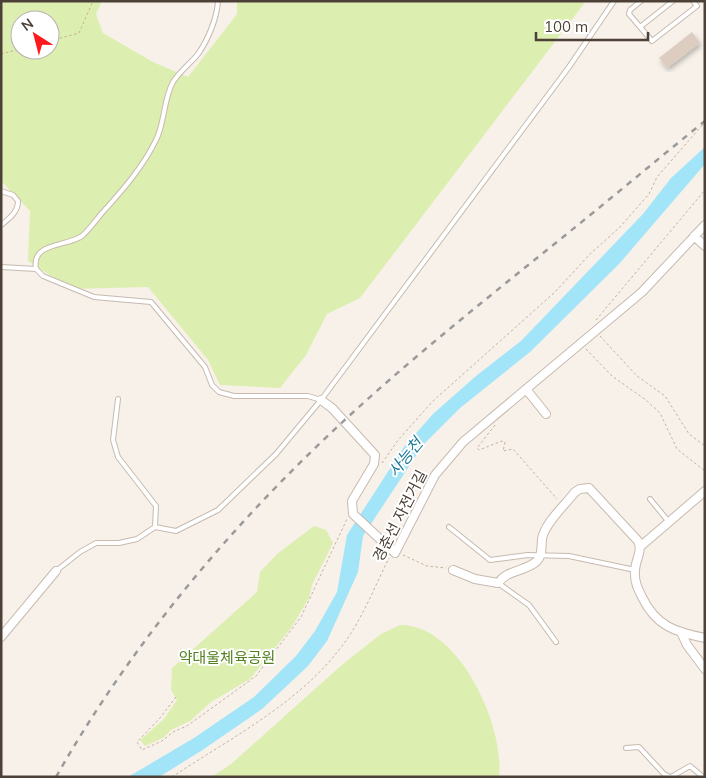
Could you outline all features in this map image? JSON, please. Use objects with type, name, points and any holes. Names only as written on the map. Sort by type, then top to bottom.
[{"type":"street","points":[[321,400],[338,415],[375,455],[374,464],[352,502],[353,510],[392,550],[435,475],[463,442],[582,344],[647,287],[705,225]]},
{"type":"street","points":[[694,236],[705,246]]},
{"type":"street","points":[[526,389],[546,414]]},
{"type":"street","points":[[453,570],[475,579],[498,583],[506,574],[535,563],[541,555],[543,535],[580,489],[593,490],[641,546]]},
{"type":"street","points":[[705,491],[641,546],[635,570],[636,586],[654,618],[668,628],[705,638]]},
{"type":"street","points":[[1,637],[56,571]]},
{"type":"street","points":[[680,632],[687,645],[705,668]]},
{"type":"lane","points":[[218,1],[217,14],[199,52],[180,71],[170,88],[157,139],[124,190],[82,235],[67,243],[49,246],[39,253],[35,259],[36,269],[42,276],[94,297],[151,302],[205,367],[212,385],[219,392],[234,396],[308,396],[321,400]]},
{"type":"lane","points":[[641,1],[630,10],[629,14],[652,41],[696,6],[693,1]]},
{"type":"lane","points":[[640,27],[673,1]]},
{"type":"lane","points":[[56,571],[80,552],[96,543],[119,544],[137,539],[154,528],[176,531],[218,510],[276,454],[321,400],[563,75],[612,2]]},
{"type":"lane","points":[[1,191],[13,195],[18,200],[18,207],[14,214],[1,225]]},
{"type":"lane","points":[[1,267],[36,269]]},
{"type":"lane","points":[[118,399],[114,440],[118,457],[156,506],[154,528]]},
{"type":"lane","points":[[650,498],[669,522]]},
{"type":"lane","points":[[449,527],[490,560],[541,555],[569,556],[635,570]]},
{"type":"lane","points":[[498,583],[529,604],[556,642]]},
{"type":"lane","points":[[626,748],[639,748],[664,774],[671,777],[690,766],[703,777]]},
{"type":"path","points":[[60,38],[79,33],[93,1]]},
{"type":"path","points":[[377,470],[399,439],[433,401],[555,292],[590,254],[620,227],[649,194],[658,177],[705,122]]},
{"type":"path","points":[[595,321],[705,190]]},
{"type":"path","points":[[596,332],[637,376],[665,396],[689,434],[705,446]]},
{"type":"path","points":[[582,344],[612,376],[646,400],[660,413],[678,449],[705,472]]},
{"type":"path","points":[[489,419],[495,426],[477,448],[480,450],[502,440],[505,442],[503,452],[513,449],[564,507]]},
{"type":"path","points":[[176,697],[160,718],[137,742],[142,750],[187,726],[256,676],[301,618],[353,510]]},
{"type":"path","points":[[392,550],[412,557],[427,566],[453,570]]},
{"type":"path","name":"경춘선 자전거길","points":[[172,777],[256,724],[321,670],[337,653],[356,627],[392,550]]},
{"type":"green space","points":[[1,1],[102,1],[96,14],[103,33],[153,62],[188,77],[237,14],[237,1],[586,1],[360,298],[327,314],[306,355],[280,388],[220,385],[208,360],[148,287],[71,289],[28,261],[30,211],[1,181]]},
{"type":"green space","name":"약대울체육공원","points":[[314,526],[326,530],[333,543],[312,585],[309,598],[291,628],[250,679],[211,702],[190,721],[171,730],[163,738],[145,746],[140,740],[164,719],[177,700],[171,690],[172,668],[257,592],[260,572],[277,554]]},
{"type":"green space","points":[[400,625],[421,629],[441,641],[459,659],[474,682],[486,706],[494,732],[499,756],[499,777],[212,777],[231,764],[343,664],[381,634]]},
{"type":"water","name":"사능천","points":[[705,147],[705,164],[619,264],[530,352],[460,408],[423,445],[363,536],[358,572],[327,641],[308,666],[262,709],[159,777],[128,777],[194,738],[254,697],[296,656],[315,631],[337,592],[347,535],[404,447],[433,414],[476,376],[521,341],[643,214],[671,178]]},
{"type":"building","points":[[692,32],[700,43],[667,68],[659,58]]},
{"type":"railway","points":[[56,777],[82,732],[141,646],[172,605],[205,565],[275,488],[342,422],[405,366],[705,121]]}]
